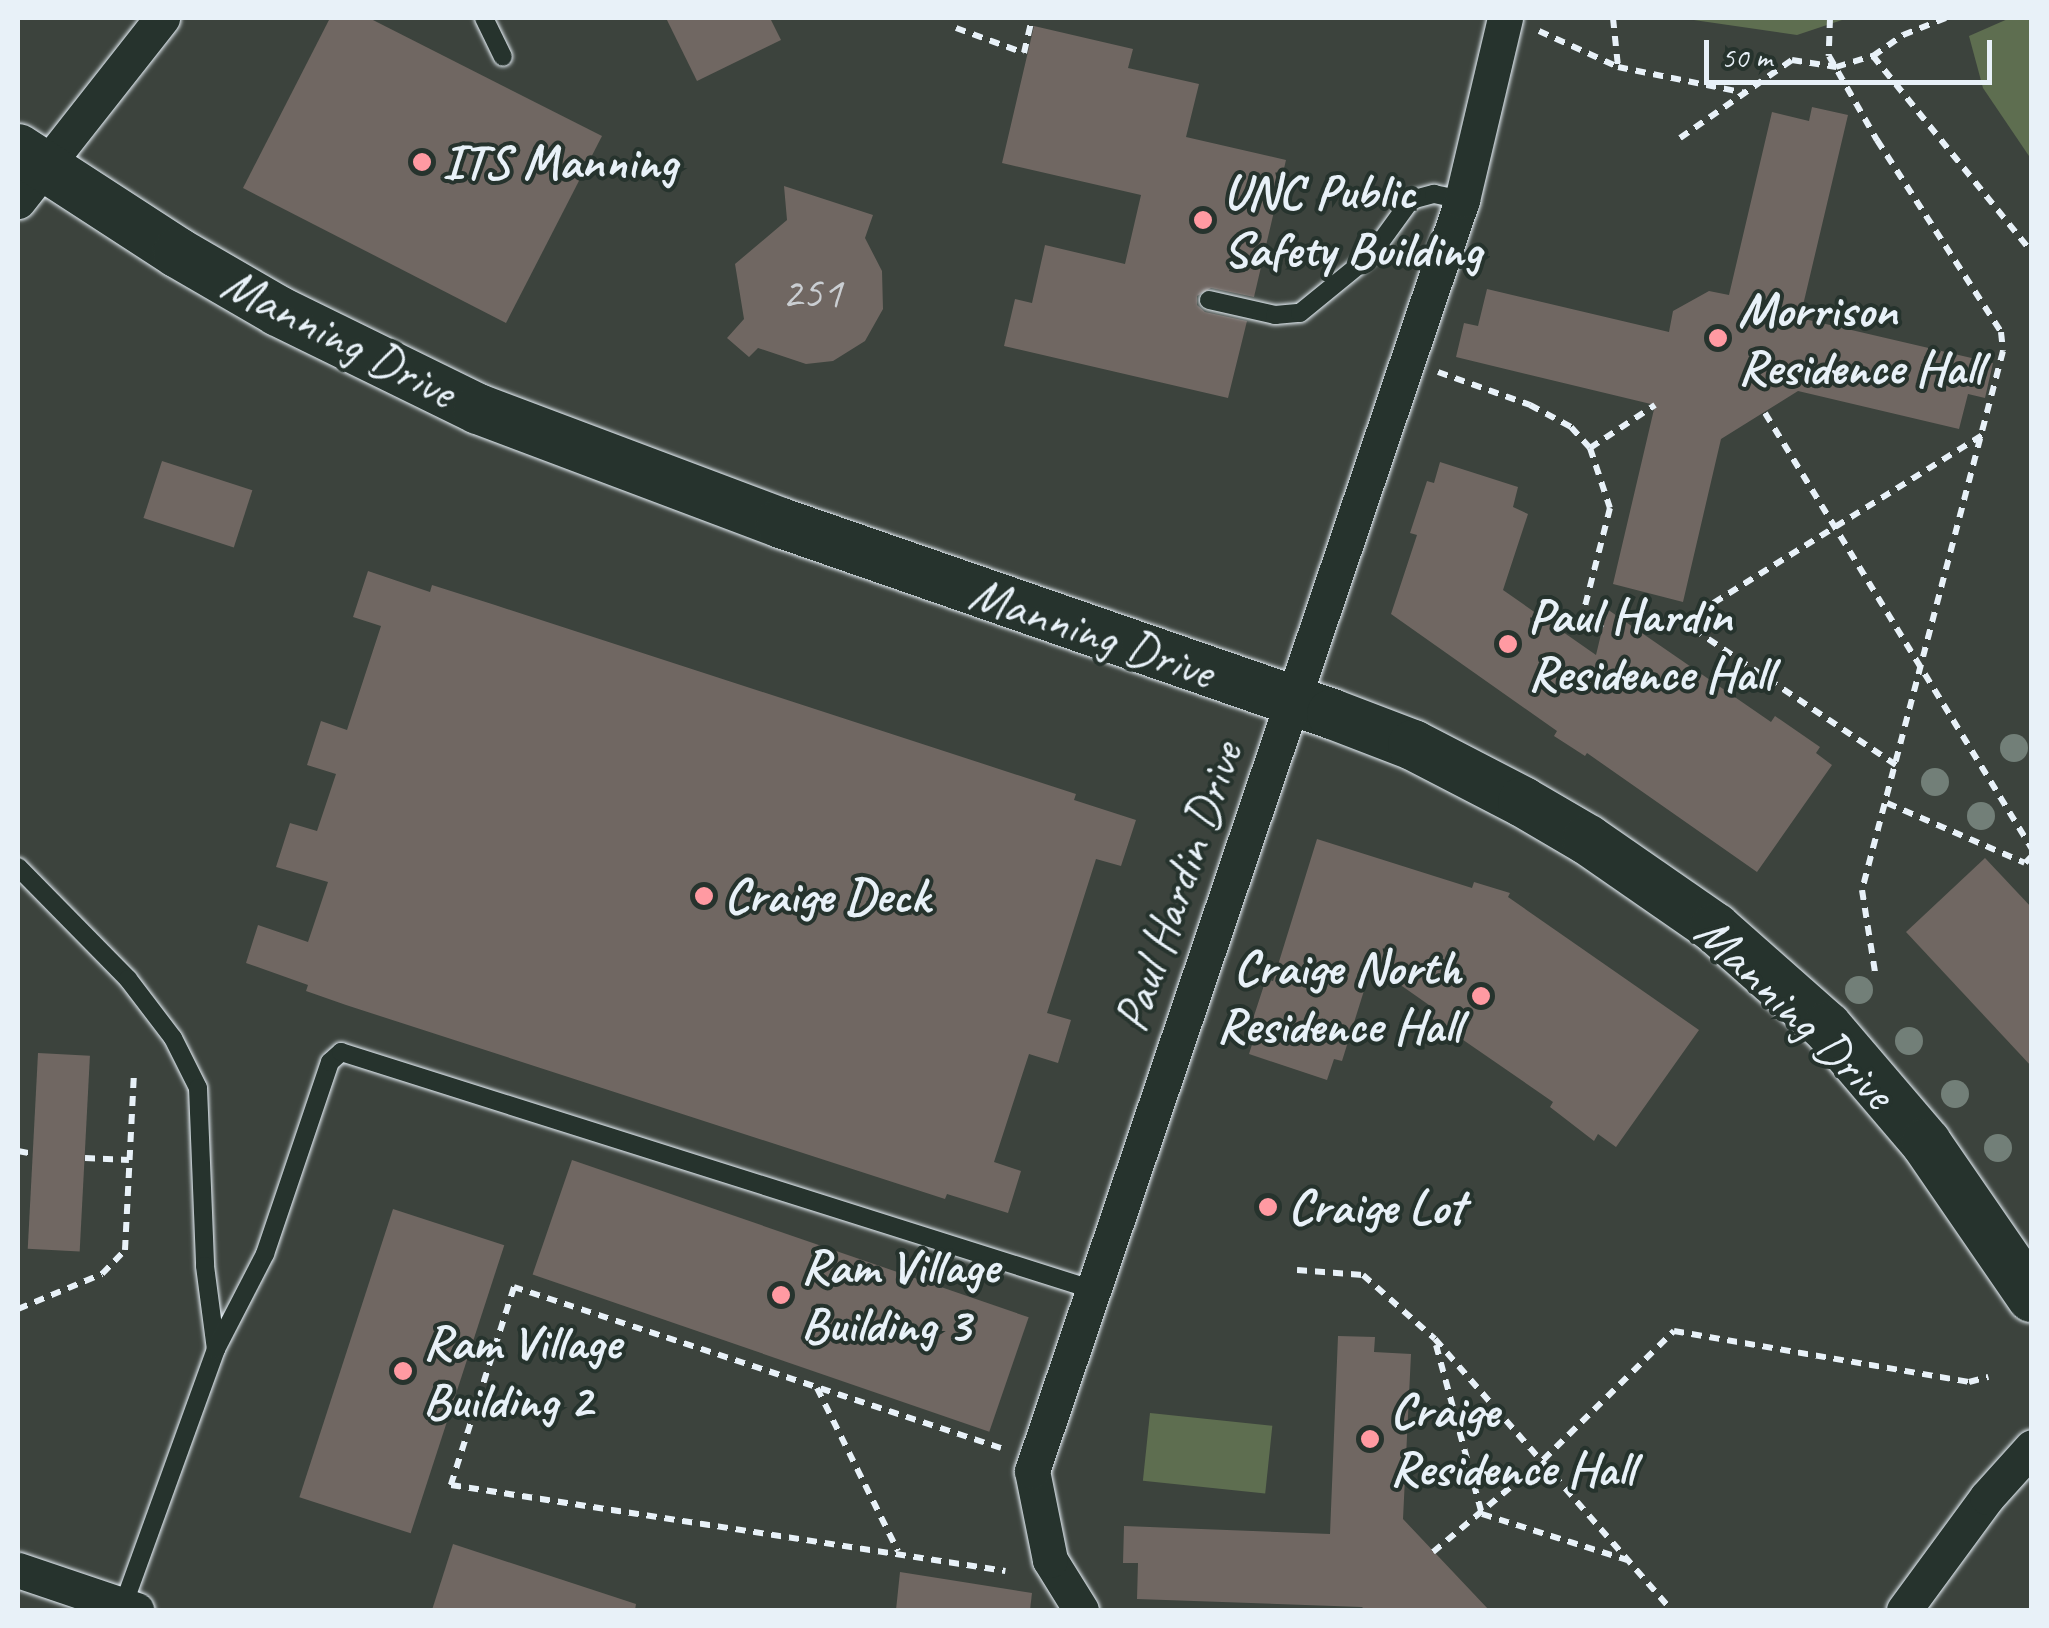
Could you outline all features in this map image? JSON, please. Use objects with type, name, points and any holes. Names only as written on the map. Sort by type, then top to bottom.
[{"type":"street","points":[[26,172],[162,18]]},
{"type":"street","name":"Paul Hardin Drive","points":[[1080,1610],[1050,1560],[1032,1471],[1462,200],[1505,18]]},
{"type":"street","name":"Manning Drive","points":[[26,172],[278,310],[478,409],[800,530],[1294,700],[1413,745],[1472,774],[1588,840],[1715,928],[1827,1027],[1956,1182],[2032,1297]]},
{"type":"street","points":[[1904,1610],[1987,1497],[2032,1447]]},
{"type":"street","points":[[18,1570],[130,1608]]},
{"type":"lane","points":[[484,18],[503,57]]},
{"type":"lane","points":[[1209,300],[1275,315],[1300,314],[1371,255],[1411,200],[1434,194],[1462,200]]},
{"type":"lane","points":[[18,867],[128,978],[174,1038],[198,1088],[206,1266],[216,1350]]},
{"type":"lane","points":[[130,1608],[216,1350],[265,1254],[330,1062],[341,1052],[1094,1290]]},
{"type":"path","points":[[956,28],[1024,53],[1032,18]]},
{"type":"path","points":[[1543,18],[1538,31],[1618,67],[1747,93]]},
{"type":"path","points":[[1613,18],[1618,67]]},
{"type":"path","points":[[1830,18],[1829,56],[1877,140],[2001,332],[2003,351],[1862,890],[1876,978]]},
{"type":"path","points":[[1680,138],[1792,60],[1836,66],[1873,56],[1903,35],[1946,18]]},
{"type":"path","points":[[1873,56],[2032,252]]},
{"type":"path","points":[[1434,370],[1530,405],[1572,427],[1590,448],[1610,508],[1582,614],[1602,628]]},
{"type":"path","points":[[1590,448],[1655,404]]},
{"type":"path","points":[[1765,412],[2032,853],[2025,862],[1887,803]]},
{"type":"path","points":[[1896,765],[1683,622],[1983,435]]},
{"type":"path","points":[[18,1309],[102,1274],[125,1250],[134,1072]]},
{"type":"path","points":[[18,1151],[33,1154]]},
{"type":"path","points":[[85,1158],[130,1160]]},
{"type":"path","points":[[1297,1270],[1364,1274],[1435,1339],[1671,1610]]},
{"type":"path","points":[[1005,1571],[451,1485],[514,1288],[1012,1452]]},
{"type":"path","points":[[1433,1552],[1543,1460],[1568,1431],[1674,1331],[1969,1382],[1988,1376]]},
{"type":"path","points":[[1435,1339],[1482,1514]]},
{"type":"path","points":[[817,1388],[898,1552]]},
{"type":"path","points":[[1482,1514],[1628,1560]]},
{"type":"shaded area","points":[[18,18],[2031,18],[2031,1610],[18,1610]]},
{"type":"green space","points":[[1680,18],[1848,18],[1797,35]]},
{"type":"green space","points":[[2010,18],[2031,18],[2031,159],[1983,88],[1969,36]]},
{"type":"green space","points":[[1150,1413],[1272,1426],[1265,1493],[1143,1481]]},
{"type":"building","name":"ITS Manning","points":[[330,18],[369,18],[602,136],[506,323],[243,188]]},
{"type":"building","points":[[666,18],[770,18],[781,40],[697,81]]},
{"type":"building","name":"UNC Public Safety Building","points":[[1034,26],[1133,49],[1128,68],[1199,84],[1186,137],[1286,160],[1254,297],[1211,288],[1197,296],[1197,305],[1205,312],[1247,321],[1228,398],[1004,346],[1015,299],[1032,303],[1045,245],[1125,264],[1141,195],[1002,163]]},
{"type":"building","name":"Morrison Residence Hall","points":[[1812,107],[1848,115],[1800,318],[1993,363],[1985,398],[1968,394],[1959,429],[1798,391],[1721,439],[1683,602],[1613,584],[1655,405],[1456,357],[1464,323],[1478,326],[1487,289],[1669,332],[1673,311],[1709,291],[1729,295],[1772,112],[1809,121]]},
{"type":"building","points":[[784,186],[873,215],[865,238],[882,271],[883,309],[865,341],[833,361],[806,364],[758,348],[749,357],[727,338],[744,319],[735,264],[787,220]]},
{"type":"building","points":[[162,461],[252,490],[234,547],[143,518]]},
{"type":"building","name":"Paul Hardin Residence Hall","points":[[1440,462],[1518,487],[1513,507],[1528,514],[1503,590],[1596,655],[1607,609],[1771,722],[1775,716],[1820,747],[1816,753],[1832,765],[1757,872],[1587,753],[1585,756],[1554,736],[1557,731],[1391,614],[1417,535],[1410,533],[1427,481],[1434,483]]},
{"type":"building","name":"Craige Deck","points":[[368,571],[430,592],[432,585],[495,605],[1076,794],[1074,800],[1136,820],[1121,866],[1096,859],[1047,1013],[1071,1020],[1058,1063],[1029,1054],[994,1162],[1021,1171],[1008,1213],[947,1194],[945,1199],[346,1005],[306,991],[308,985],[246,963],[258,925],[308,942],[328,882],[276,867],[290,823],[317,831],[336,774],[307,765],[321,721],[347,730],[381,626],[353,617]]},
{"type":"building","name":"Craige North Residence Hall","points":[[1317,839],[1472,888],[1474,882],[1510,893],[1508,897],[1699,1030],[1616,1147],[1598,1134],[1594,1141],[1550,1107],[1553,1102],[1424,1013],[1429,1005],[1372,965],[1342,1061],[1334,1059],[1327,1080],[1249,1054],[1256,1032],[1249,1031],[1266,979],[1273,981]]},
{"type":"building","points":[[1985,858],[2032,908],[2032,1067],[1906,932]]},
{"type":"building","points":[[38,1053],[90,1056],[80,1251],[28,1249]]},
{"type":"building","name":"Ram Village Building 3","points":[[572,1160],[1029,1317],[989,1432],[533,1274]]},
{"type":"building","name":"Ram Village Building 2","points":[[393,1209],[504,1245],[411,1533],[299,1497]]},
{"type":"building","name":"Craige Residence Hall","points":[[1338,1336],[1375,1337],[1374,1352],[1411,1354],[1403,1519],[1489,1610],[1365,1610],[1137,1599],[1138,1563],[1123,1563],[1124,1526],[1330,1534]]},
{"type":"building","points":[[453,1544],[636,1604],[635,1610],[432,1610]]},
{"type":"building","points":[[900,1572],[1032,1593],[1030,1610],[896,1610]]},
{"type":"place","name":"ITS Manning","points":[[422,162]]},
{"type":"place","name":"UNC Public Safety Building","points":[[1203,220]]},
{"type":"place","name":"Morrison Residence Hall","points":[[1718,338]]},
{"type":"place","name":"Paul Hardin Residence Hall","points":[[1508,644]]},
{"type":"place","name":"Craige Deck","points":[[704,896]]},
{"type":"place","name":"Craige North Residence Hall","points":[[1481,996]]},
{"type":"place","name":"Craige Lot","points":[[1268,1207]]},
{"type":"place","name":"Ram Village Building 3","points":[[781,1295]]},
{"type":"place","name":"Ram Village Building 2","points":[[403,1371]]},
{"type":"place","name":"Craige Residence Hall","points":[[1370,1439]]}]
